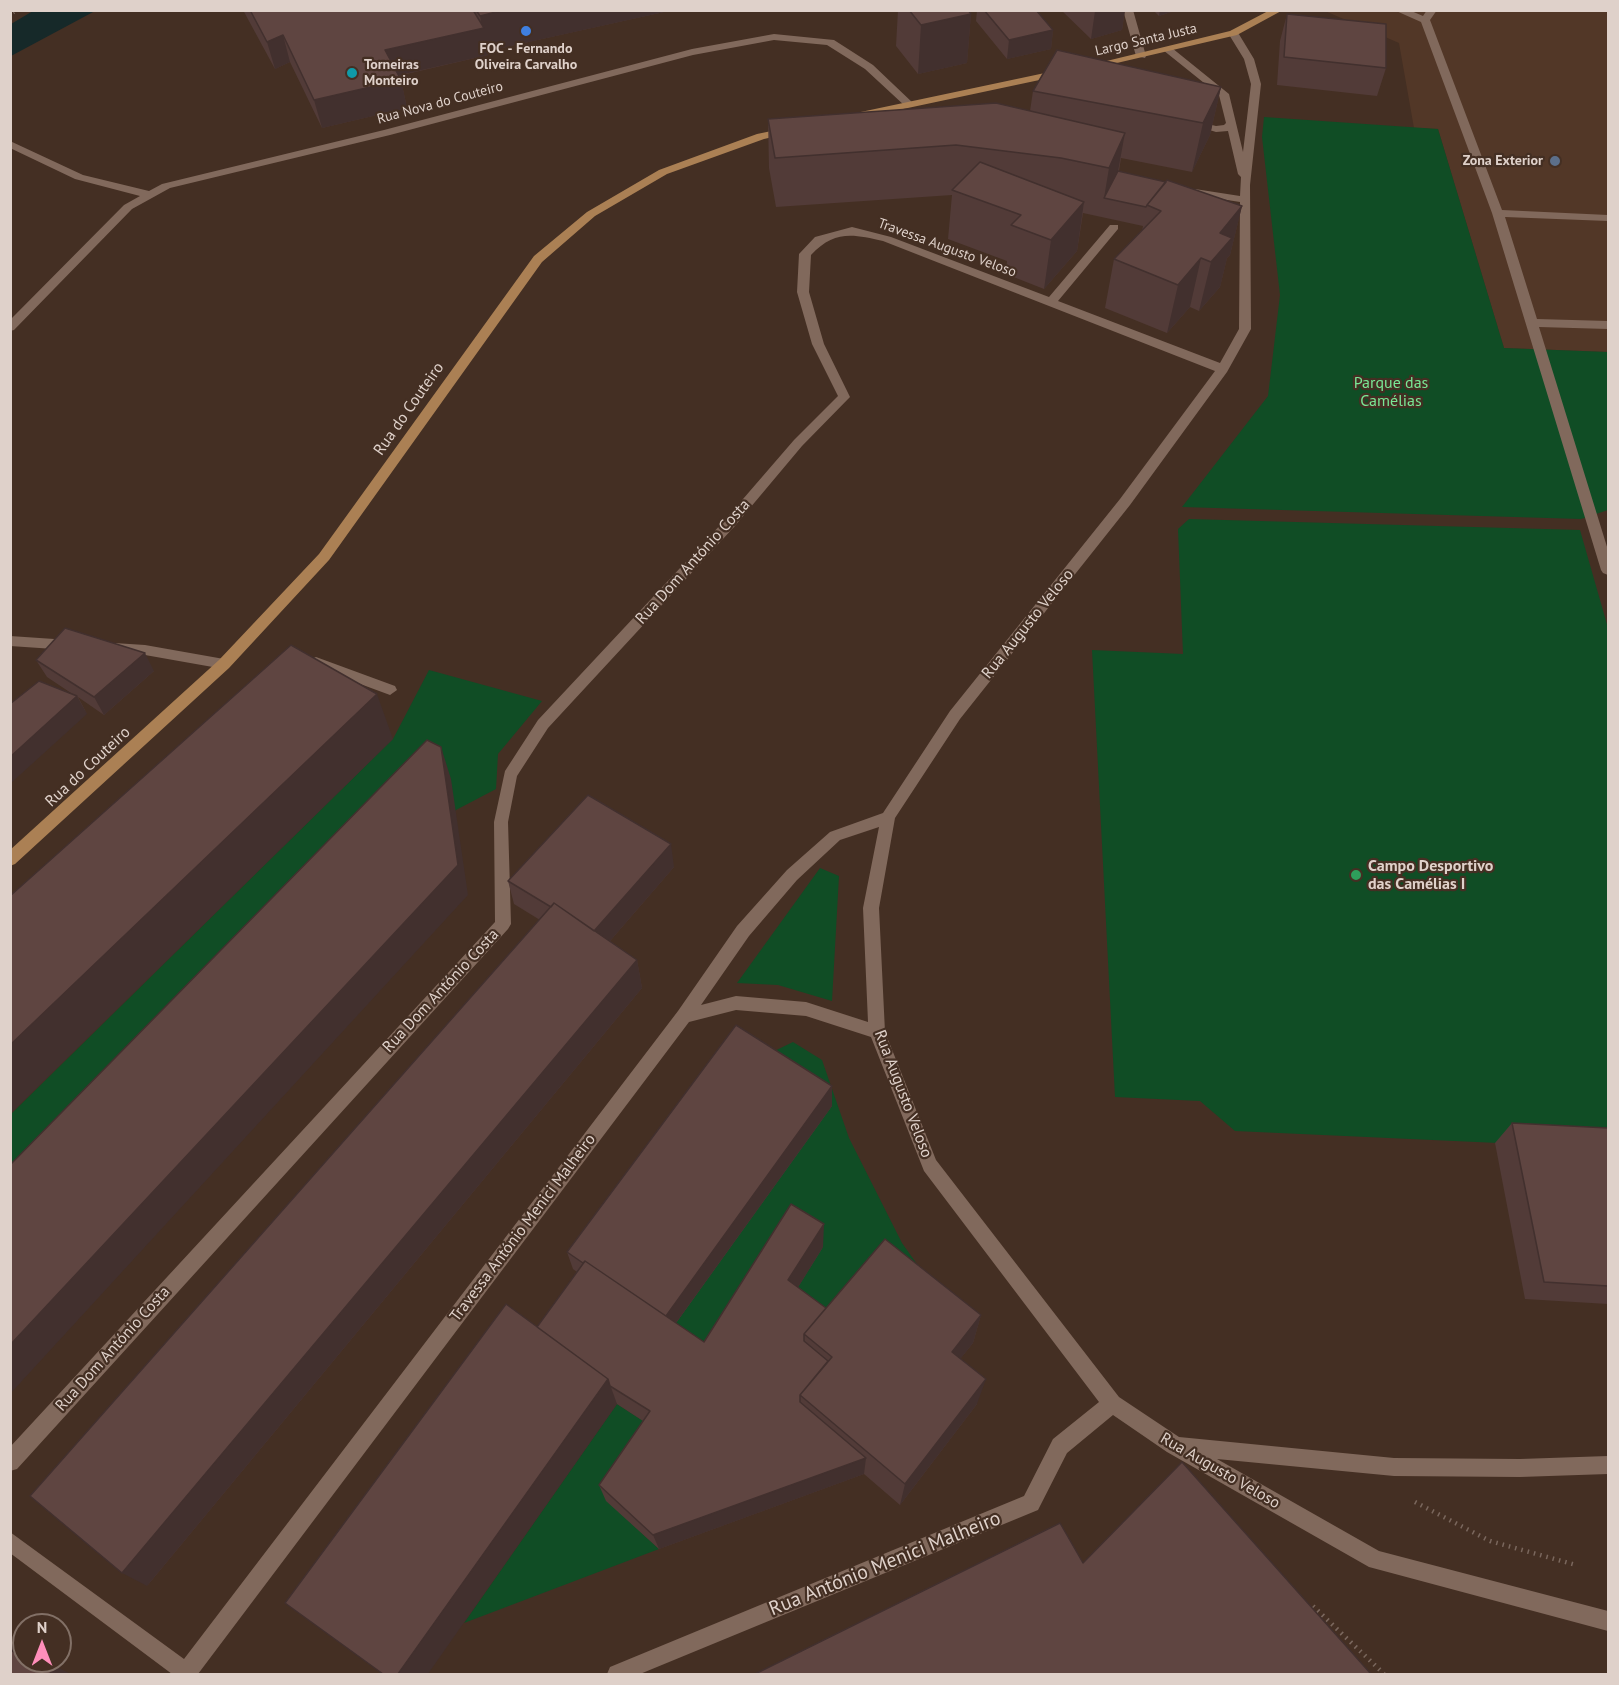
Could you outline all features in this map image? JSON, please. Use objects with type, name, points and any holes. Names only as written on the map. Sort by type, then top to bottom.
[{"type":"main road","name":"Largo Santa Justa","points":[[1076,69],[1168,50],[1233,33],[1278,10]]},
{"type":"main road","points":[[841,119],[1065,72]]},
{"type":"main road","name":"Rua do Couteiro","points":[[10,860],[224,664],[324,556],[538,259],[591,213],[663,172],[761,136],[795,129]]},
{"type":"street","points":[[1128,10],[1141,56]]},
{"type":"street","points":[[1399,10],[1425,20],[1498,213],[1608,570]]},
{"type":"street","points":[[1425,20],[1432,10]]},
{"type":"street","name":"Rua Augusto Veloso","points":[[1233,33],[1249,59],[1256,84],[1245,186],[1245,329],[1223,369],[1125,502],[955,715],[888,817],[871,908],[877,1032],[930,1165],[1112,1404],[1174,1445],[1376,1560],[1608,1621]]},
{"type":"street","name":"Rua Nova do Couteiro","points":[[10,327],[128,207],[166,186],[386,133],[692,52],[774,37],[830,42],[869,67],[909,104]]},
{"type":"street","name":"Rua Augusto Veloso","points":[[1168,50],[1224,94],[1245,186]]},
{"type":"street","points":[[1043,76],[1059,88]]},
{"type":"street","points":[[1180,120],[1216,129],[1227,128],[1231,123]]},
{"type":"street","points":[[10,144],[79,177],[151,195]]},
{"type":"street","points":[[1181,189],[1211,196],[1245,200]]},
{"type":"street","points":[[1498,213],[1608,218]]},
{"type":"street","points":[[1050,303],[1114,227]]},
{"type":"street","name":"Travessa Augusto Veloso","points":[[844,397],[818,344],[803,292],[805,254],[819,239],[852,231],[886,239],[1223,369]]},
{"type":"street","points":[[1532,322],[1608,325]]},
{"type":"street","name":"Rua Dom António Costa","points":[[10,1462],[419,1013],[503,924],[501,822],[510,775],[543,724],[729,524],[798,443],[844,397]]},
{"type":"street","points":[[10,642],[145,650],[224,664]]},
{"type":"street","points":[[297,676],[316,662],[390,690]]},
{"type":"street","name":"Travessa António Menici Malheiro","points":[[187,1674],[684,1016],[743,931],[792,875],[835,836],[888,817]]},
{"type":"street","points":[[684,1016],[736,1003],[806,1009],[877,1032]]},
{"type":"street","name":"Rua António Menici Malheiro","points":[[617,1674],[1031,1503],[1060,1446],[1112,1404]]},
{"type":"street","points":[[1174,1445],[1375,1466],[1520,1468],[1608,1465]]},
{"type":"street","points":[[10,1541],[187,1674]]},
{"type":"path","points":[[10,15],[18,10]]},
{"type":"path","points":[[1375,1466],[1401,1495],[1481,1536],[1576,1565]]},
{"type":"path","points":[[1313,1606],[1384,1674]]},
{"type":"shaded area","points":[[1325,11],[1608,11],[1608,352],[1504,348],[1438,129],[1414,128],[1399,43]]},
{"type":"green space","name":"Parque das Camélias","points":[[1264,117],[1438,129],[1504,348],[1608,352],[1608,510],[1581,519],[1182,507],[1268,396],[1280,295],[1262,137]]},
{"type":"green space","name":"Campo Desportivo das Camélias I","points":[[1189,519],[1580,530],[1608,628],[1608,1148],[1235,1131],[1200,1101],[1115,1097],[1092,650],[1183,654],[1178,529]]},
{"type":"green space","points":[[429,670],[542,701],[498,754],[496,789],[456,810],[11,1216],[11,1114],[393,739]]},
{"type":"green space","points":[[820,868],[839,876],[832,1001],[778,985],[737,983]]},
{"type":"green space","points":[[793,1042],[822,1060],[849,1138],[902,1243],[973,1343],[882,1270],[829,1332],[708,1362],[668,1334],[831,1106],[758,1059]]},
{"type":"green space","points":[[617,1404],[656,1429],[607,1501],[659,1549],[464,1623]]},
{"type":"water","points":[[33,11],[95,11],[11,56],[11,24]]},
{"type":"building","name":"Torneiras Monteiro","points":[[250,10],[473,10],[484,28],[385,50],[401,80],[314,100],[283,35],[267,42]]},
{"type":"building","points":[[476,10],[504,10],[480,16]]},
{"type":"building","points":[[909,10],[968,10],[971,14],[921,25]]},
{"type":"building","points":[[984,10],[1036,10],[1053,30],[1009,40]]},
{"type":"building","points":[[1287,14],[1386,24],[1386,68],[1284,57]]},
{"type":"building","points":[[1057,50],[1221,87],[1203,123],[1033,91]]},
{"type":"building","points":[[996,103],[1125,133],[1109,168],[1061,158],[956,145],[775,158],[768,119]]},
{"type":"building","points":[[980,162],[1084,202],[1051,240],[1011,225],[1021,215],[952,190]]},
{"type":"building","points":[[1118,171],[1166,182],[1146,207],[1104,198]]},
{"type":"building","points":[[1167,180],[1242,206],[1220,233],[1232,238],[1211,262],[1201,258],[1178,285],[1114,259],[1161,211],[1147,205]]},
{"type":"building","points":[[65,628],[145,653],[94,697],[36,660]]},
{"type":"building","points":[[291,645],[377,694],[10,1045],[10,896]]},
{"type":"building","points":[[39,681],[77,696],[10,757],[10,704]]},
{"type":"building","points":[[427,740],[441,747],[458,865],[10,1345],[10,1165]]},
{"type":"building","points":[[588,795],[671,844],[594,931],[554,903],[551,907],[508,881]]},
{"type":"building","points":[[554,903],[637,960],[122,1573],[30,1496]]},
{"type":"building","points":[[736,1025],[832,1086],[666,1316],[585,1261],[583,1263],[567,1252]]},
{"type":"building","points":[[1512,1123],[1608,1128],[1608,1286],[1544,1282]]},
{"type":"building","points":[[791,1204],[824,1224],[788,1280],[826,1308],[804,1334],[804,1341],[828,1361],[800,1395],[800,1402],[866,1458],[653,1535],[599,1485],[650,1411],[610,1386],[608,1379],[537,1327],[585,1261],[704,1342]]},
{"type":"building","points":[[885,1239],[981,1315],[952,1352],[986,1379],[905,1484],[800,1395],[832,1357],[804,1334]]},
{"type":"building","points":[[506,1304],[608,1379],[398,1674],[383,1674],[285,1603]]},
{"type":"building","points":[[1182,1462],[1371,1674],[755,1674],[1060,1523],[1083,1563]]},
{"type":"building","points":[[10,1650],[12,1651],[12,1673],[50,1673],[50,1674],[10,1674]]},
{"type":"place","name":"FOC - Fernando Oliveira Carvalho","points":[[526,31]]},
{"type":"place","name":"Torneiras Monteiro","points":[[352,73]]},
{"type":"place","name":"Zona Exterior","points":[[1555,161]]},
{"type":"place","name":"Campo Desportivo das Camélias I","points":[[1356,875]]}]
